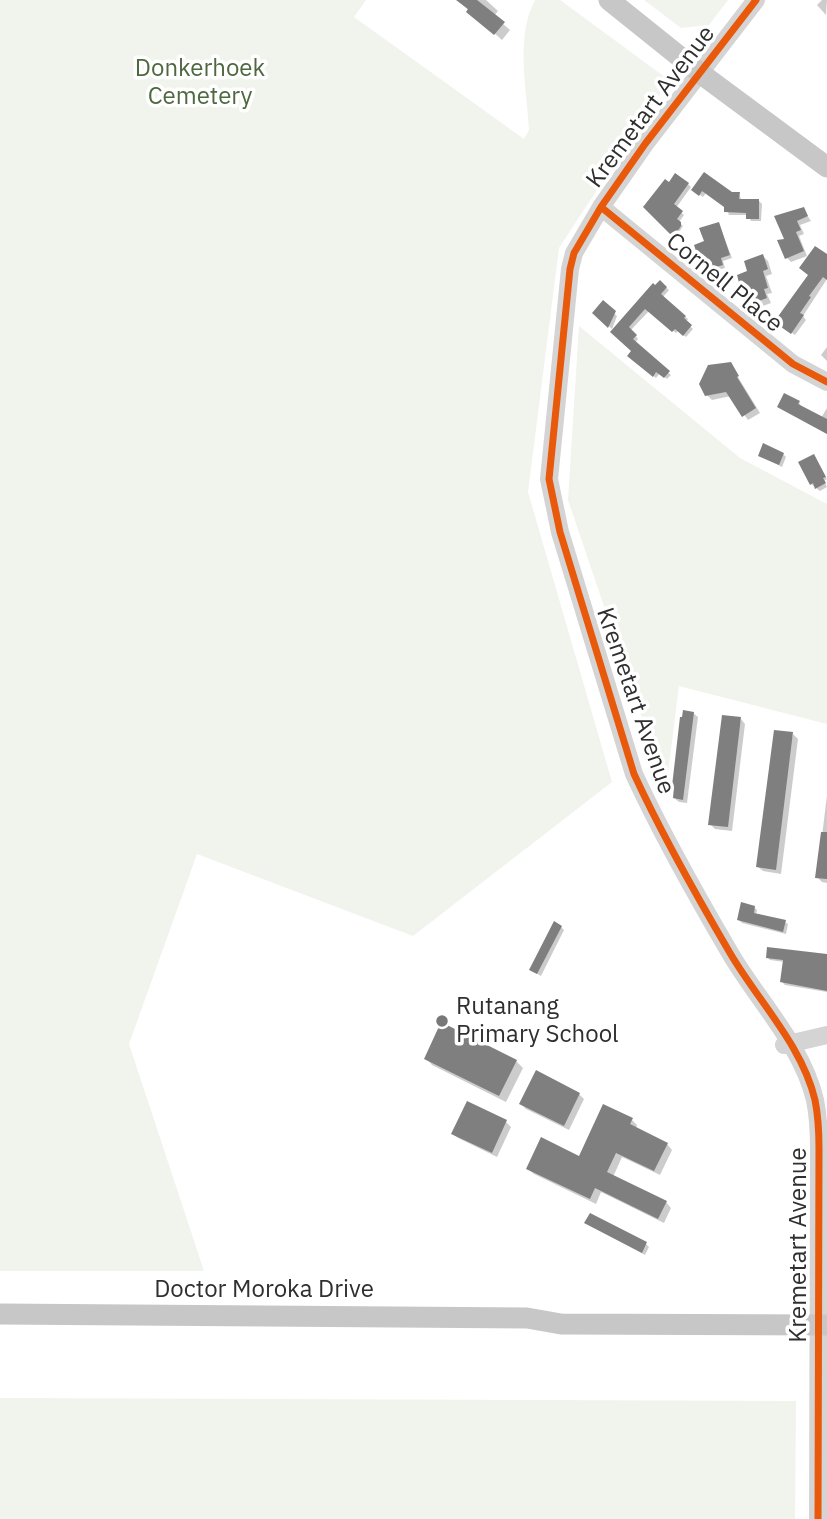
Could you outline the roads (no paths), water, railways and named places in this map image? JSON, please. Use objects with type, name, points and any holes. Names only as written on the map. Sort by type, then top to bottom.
[{"type":"main road","points":[[609,0],[700,73],[827,167]]},
{"type":"main road","name":"Doctor Moroka Drive","points":[[0,1314],[527,1318],[549,1313],[817,1319]]},
{"type":"street","name":"Kremetart Avenue","points":[[755,0],[645,144],[573,253],[549,459],[549,479],[553,503],[634,774],[650,809],[731,955],[778,1027],[787,1044],[801,1088],[807,1112],[817,1319],[818,1519]]},
{"type":"street","name":"Cornell Place","points":[[601,207],[793,364],[827,382]]},
{"type":"street","points":[[787,1044],[827,1035]]},
{"type":"street","name":"Kremetart Avenue","points":[[808,1519],[817,1319]]},
{"type":"place","name":"Rutanang Primary School","points":[[442,1021]]},
{"type":"park label","name":"Donkerhoek Cemetery","points":[[200,83]]}]
